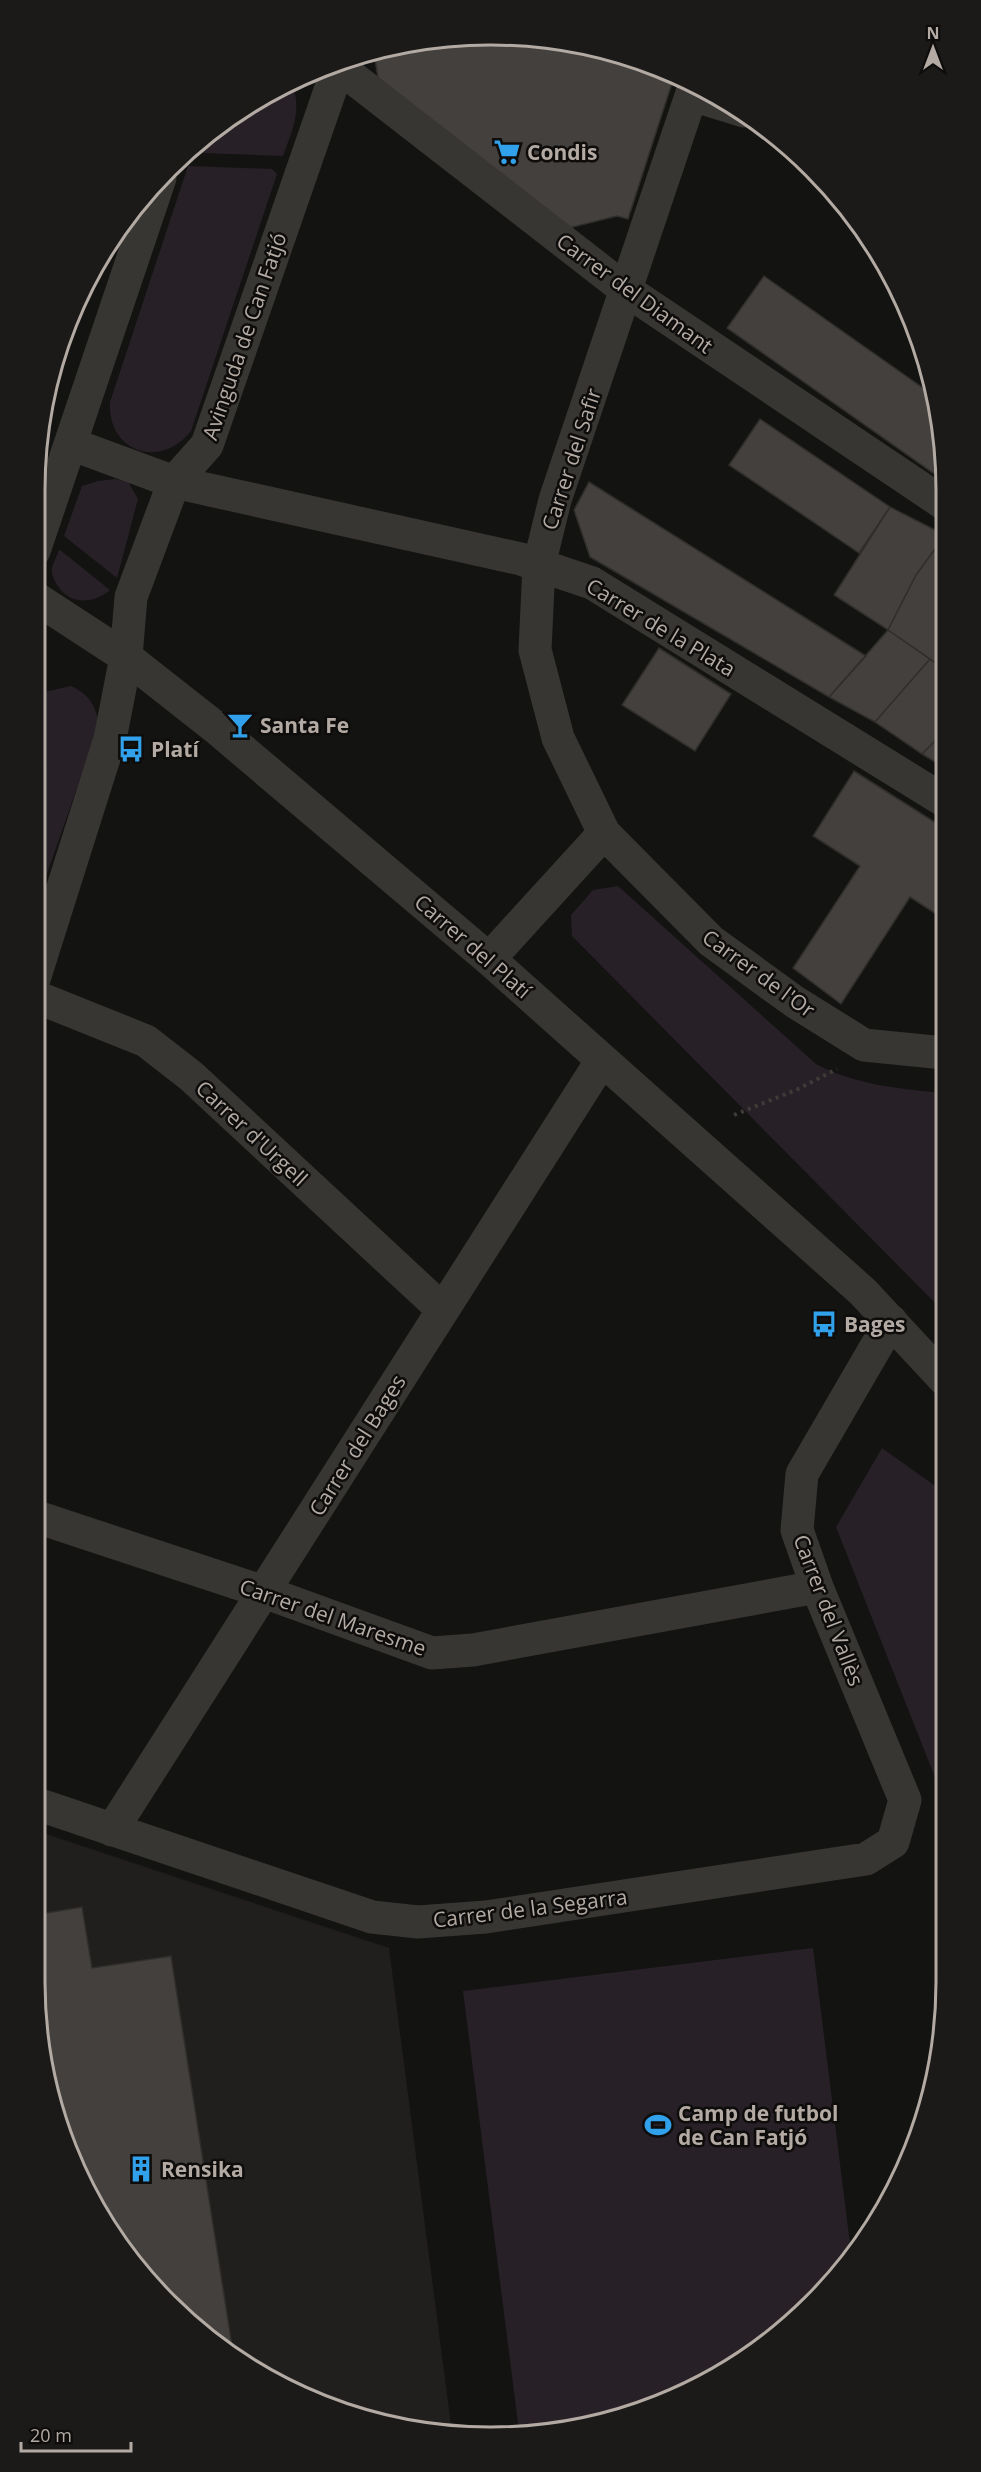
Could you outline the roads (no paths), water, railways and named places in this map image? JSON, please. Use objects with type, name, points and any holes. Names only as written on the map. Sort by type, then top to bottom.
[{"type":"street","name":"Carrer del Diamant","points":[[345,70],[626,290],[936,499]]},
{"type":"street","name":"Avinguda de Can Fatjó","points":[[45,944],[110,739],[126,657],[131,597],[174,482],[207,445],[335,74]]},
{"type":"street","name":"Carrer del Safir","points":[[604,833],[558,738],[538,661],[536,650],[539,565],[555,500],[692,93]]},
{"type":"street","points":[[45,519],[152,201]]},
{"type":"street","name":"Carrer de la Plata","points":[[71,444],[174,482],[521,559],[592,583],[936,795]]},
{"type":"street","name":"Carrer del Platí","points":[[45,604],[126,657],[215,727],[489,958],[863,1292],[936,1370]]},
{"type":"street","points":[[489,958],[604,833]]},
{"type":"street","name":"Carrer de l'Or","points":[[604,833],[711,941],[795,1002],[864,1045],[936,1052]]},
{"type":"street","name":"Carrer d'Urgell","points":[[45,1000],[146,1041],[191,1076],[443,1310]]},
{"type":"street","name":"Carrer del Bages","points":[[112,1830],[602,1060]]},
{"type":"street","name":"Carrer del Vallès","points":[[891,1321],[802,1474],[797,1530],[817,1587],[905,1800],[893,1842]]},
{"type":"street","name":"Carrer del Maresme","points":[[45,1520],[264,1592],[432,1653],[473,1650],[817,1587]]},
{"type":"street","name":"Carrer de la Segarra","points":[[45,1807],[372,1917],[417,1922],[486,1917],[866,1859],[893,1842]]},
{"type":"place","name":"Condis","points":[[507,152]]},
{"type":"place","name":"Santa Fe","points":[[240,725]]},
{"type":"place","name":"Platí","points":[[131,749]]},
{"type":"place","name":"Bages","points":[[824,1324]]},
{"type":"place","name":"Camp de futbol de Can Fatjó","points":[[658,2125]]},
{"type":"place","name":"Rensika","points":[[141,2169]]}]
